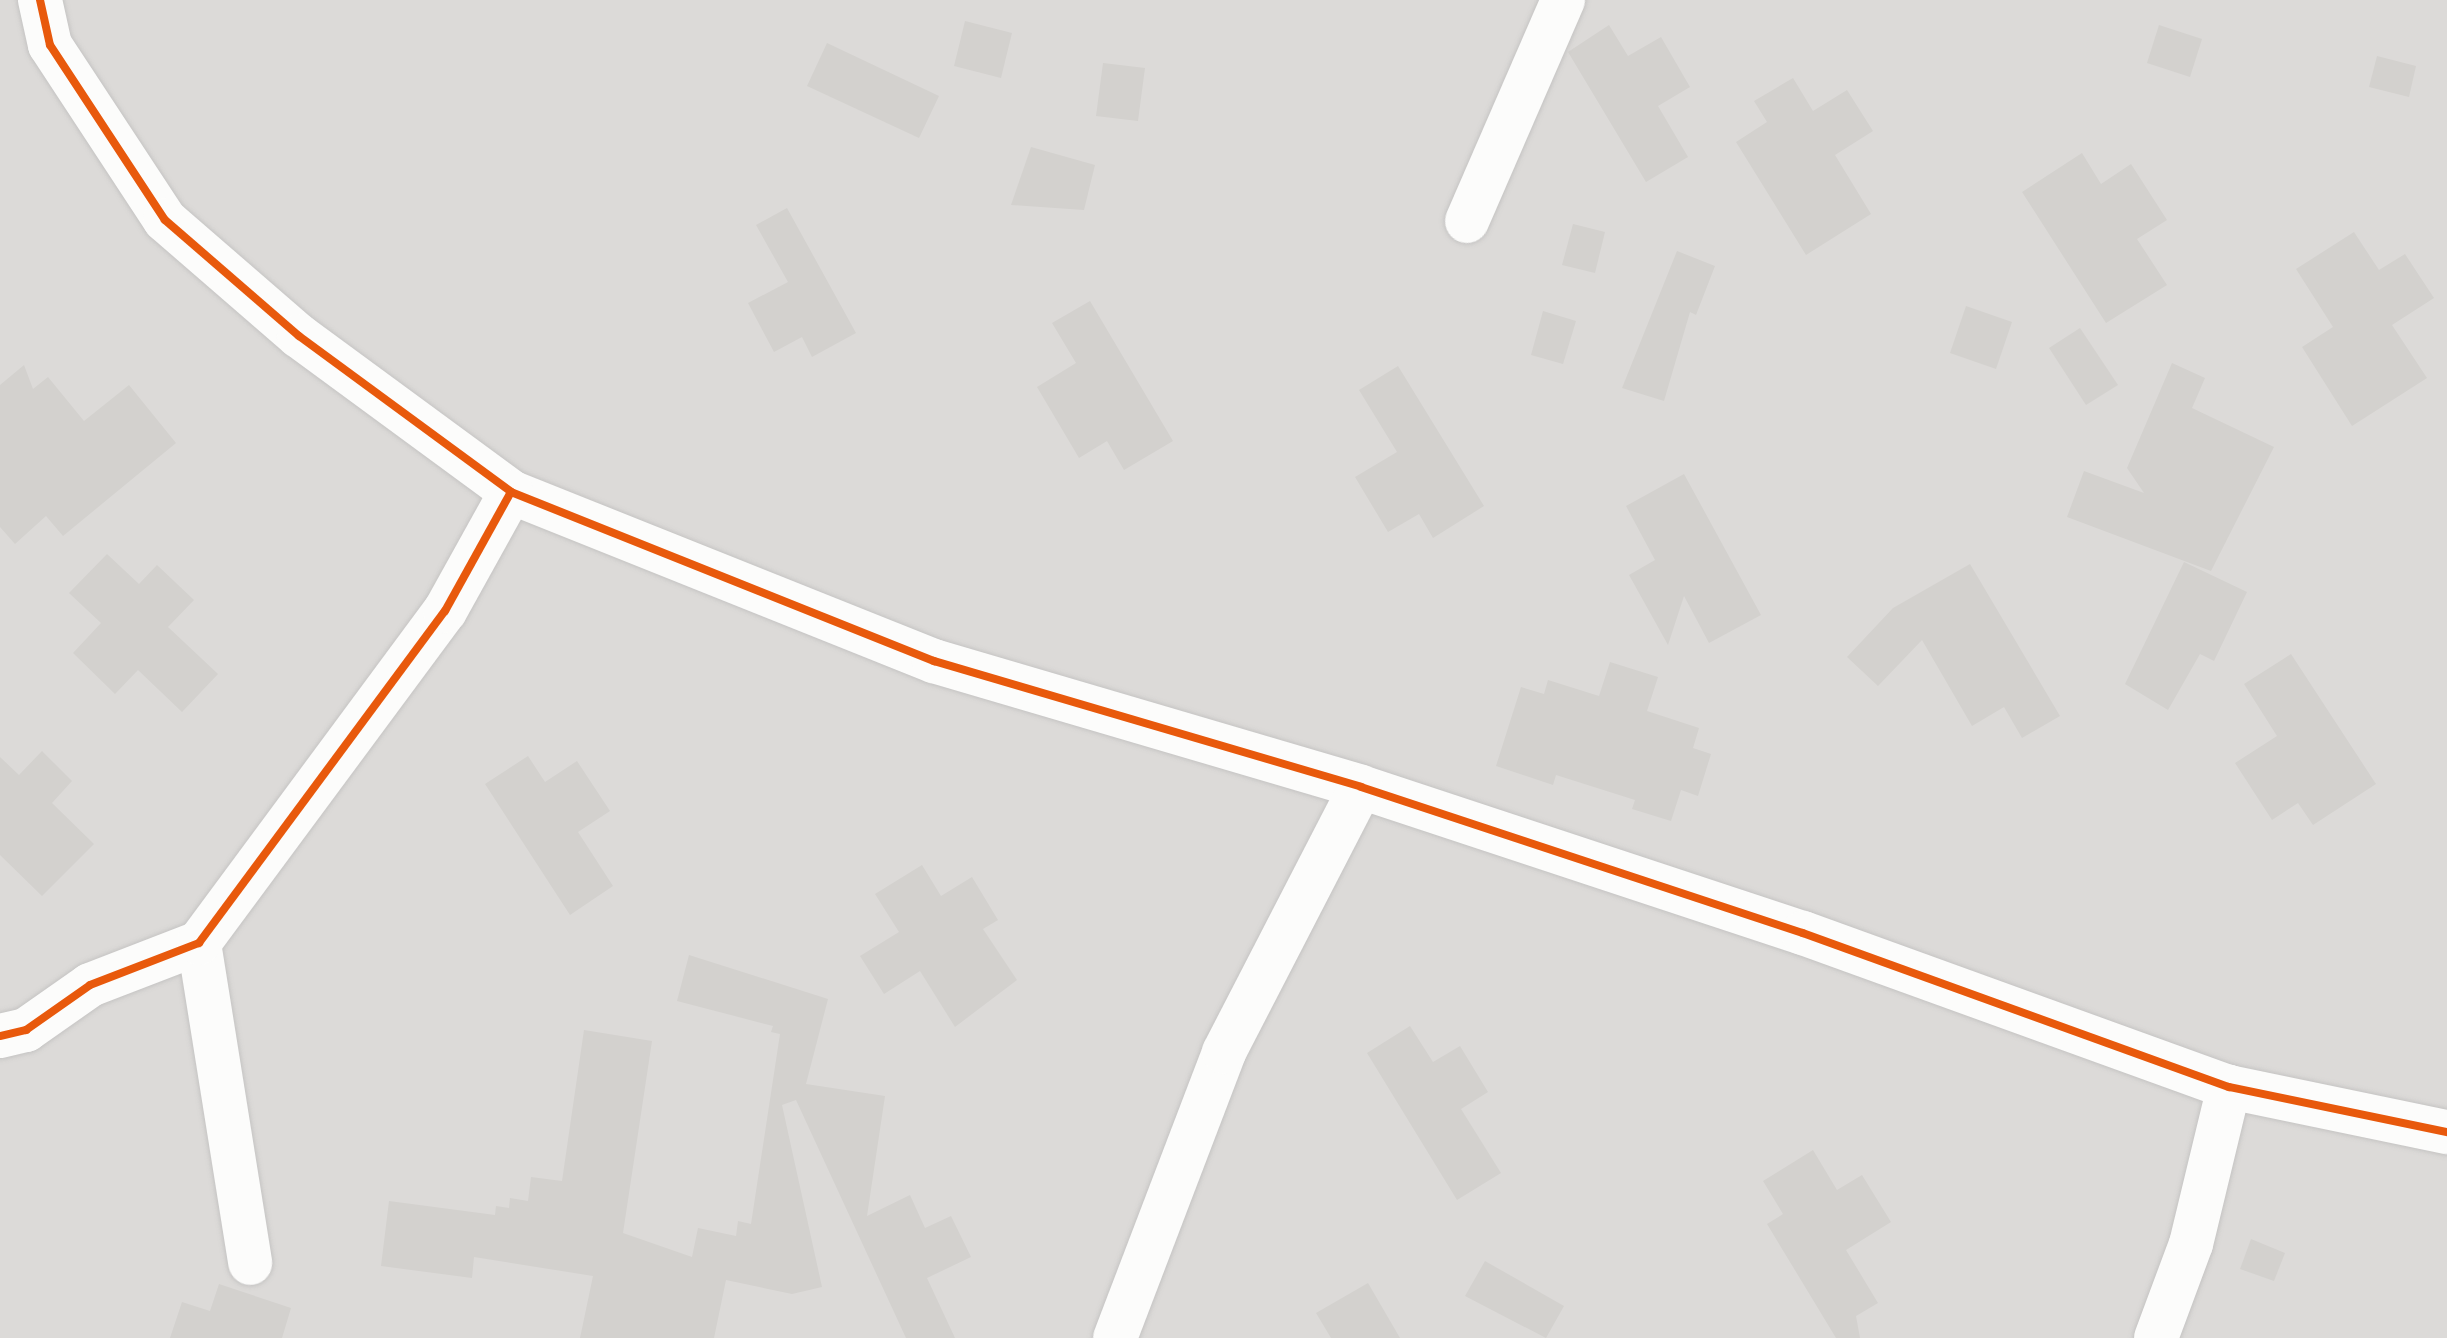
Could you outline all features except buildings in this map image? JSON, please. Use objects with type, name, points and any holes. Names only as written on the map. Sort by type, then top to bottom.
[{"type":"street","points":[[40,0],[50,45],[165,220],[299,336],[511,492],[934,661],[1361,787],[1803,933],[2229,1087],[2447,1132]]},
{"type":"street","points":[[1467,221],[1563,0]]},
{"type":"street","points":[[0,1036],[26,1030],[90,985],[199,943],[445,611],[511,492]]},
{"type":"street","points":[[1115,1338],[1224,1052],[1361,787]]},
{"type":"street","points":[[199,943],[250,1263]]},
{"type":"street","points":[[2156,1338],[2191,1244],[2229,1087]]},
{"type":"shaded area","points":[[0,0],[2447,0],[2447,1338],[0,1338]]},
{"type":"cycle path","points":[[40,0],[50,45],[165,220],[299,336],[511,492],[934,661],[1361,787],[1803,933],[2229,1087],[2447,1132]]},
{"type":"cycle path","points":[[0,1036],[26,1030],[90,985],[199,943],[445,611],[511,492]]}]
